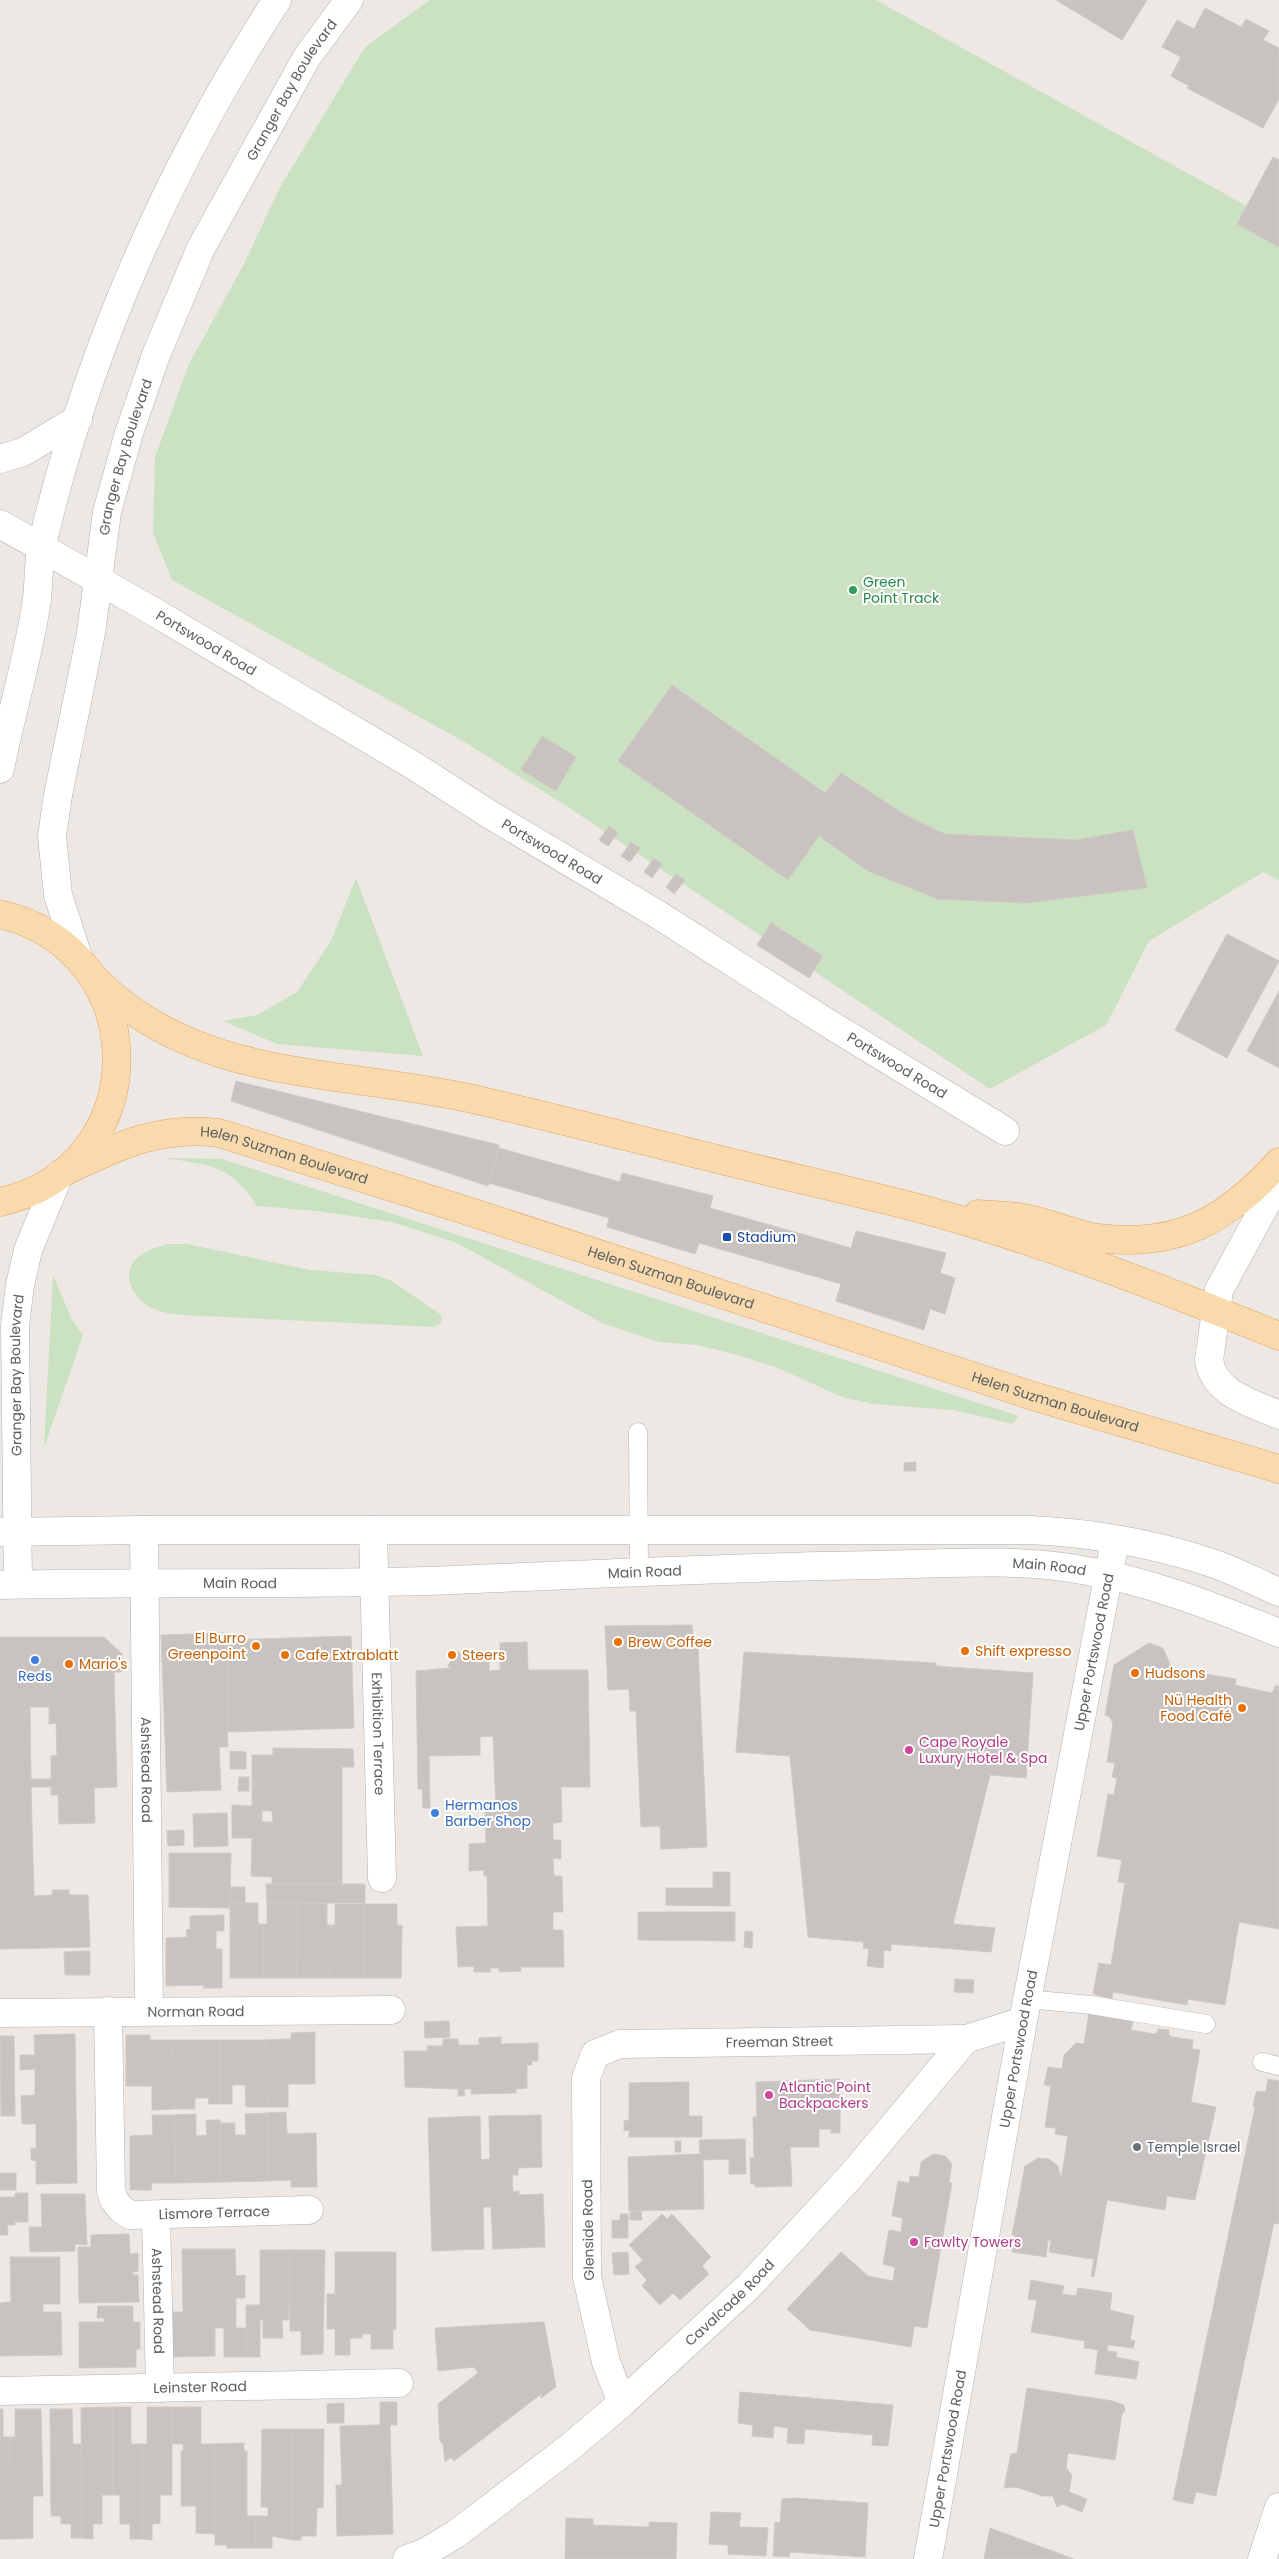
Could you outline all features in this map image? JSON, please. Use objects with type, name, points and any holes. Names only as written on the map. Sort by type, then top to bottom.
[{"type":"main road","name":"Helen Suzman Boulevard","points":[[0,914],[26,922],[45,931],[122,1002],[173,1035],[195,1046],[233,1058],[295,1071],[470,1098],[919,1209],[998,1231],[1215,1310],[1279,1336]]},
{"type":"main road","name":"Helen Suzman Boulevard","points":[[61,1173],[86,1149],[101,1126],[116,1082],[118,1054],[114,1026],[105,998],[85,967]]},
{"type":"main road","name":"Helen Suzman Boulevard","points":[[0,1202],[38,1188],[61,1173],[122,1144],[150,1135],[197,1130],[219,1133],[462,1209],[1033,1396],[1279,1469]]},
{"type":"main road","points":[[919,1209],[1025,1218],[1097,1238],[1139,1239],[1192,1230],[1208,1223],[1237,1203],[1279,1162]]},
{"type":"street","points":[[0,769],[37,600],[41,548],[78,419],[110,326],[152,225],[200,129],[277,0]]},
{"type":"street","name":"Granger Bay Boulevard","points":[[85,967],[58,894],[52,836],[58,794],[90,633],[107,512],[128,433],[156,355],[201,248],[307,57],[349,0]]},
{"type":"street","points":[[0,459],[23,452],[78,419]]},
{"type":"street","name":"Portswood Road","points":[[0,524],[149,609],[542,844],[1005,1131]]},
{"type":"street","name":"Granger Bay Boulevard","points":[[9,1584],[15,1326],[20,1285],[28,1250],[61,1173]]},
{"type":"street","points":[[1279,1180],[1227,1272],[1219,1290],[1209,1360],[1214,1374],[1222,1386],[1234,1395],[1279,1414]]},
{"type":"street","points":[[9,1531],[1002,1529],[1060,1532],[1167,1551],[1216,1565],[1279,1592]]},
{"type":"street","name":"Ashstead Road","points":[[144,1530],[149,2011]]},
{"type":"street","name":"Exhibition Terrace","points":[[373,1530],[376,1582],[382,1878]]},
{"type":"street","points":[[752,1531],[752,1566]]},
{"type":"street","name":"Upper Portswood Road","points":[[928,2559],[1025,2010],[1115,1541]]},
{"type":"street","name":"Main Road","points":[[9,1584],[376,1582],[752,1566],[1042,1565],[1109,1575],[1201,1601],[1279,1633]]},
{"type":"street","name":"Norman Road","points":[[0,2013],[391,2010]]},
{"type":"street","points":[[966,2039],[1025,2010]]},
{"type":"street","name":"Lismore Terrace","points":[[108,2011],[111,2191],[114,2200],[122,2209],[130,2215],[309,2210]]},
{"type":"street","name":"Freeman Street","points":[[595,2054],[620,2044],[966,2039]]},
{"type":"street","name":"Cavalcade Road","points":[[407,2559],[424,2553],[456,2534],[570,2447],[622,2403],[748,2287],[851,2176],[966,2039]]},
{"type":"street","name":"Glenside Road","points":[[595,2054],[586,2078],[588,2277],[606,2362],[622,2403]]},
{"type":"street","name":"Ashstead Road","points":[[156,2215],[160,2388]]},
{"type":"street","name":"Leinster Road","points":[[0,2391],[399,2383]]},
{"type":"street","points":[[1262,2559],[1279,2507]]},
{"type":"lane","points":[[638,1432],[639,1572]]},
{"type":"lane","points":[[1025,2010],[1091,2005],[1206,2024]]},
{"type":"green space","name":"Green Point Track","points":[[430,0],[876,0],[1279,224],[1279,880],[1263,872],[1149,941],[1106,1025],[990,1089],[568,807],[461,740],[172,580],[153,533],[155,457],[189,364],[243,266],[279,189],[365,47]]},
{"type":"green space","points":[[356,878],[423,1056],[277,1044],[223,1021],[257,1015],[297,992],[331,941]]},
{"type":"green space","points":[[164,1158],[222,1159],[1019,1416],[1013,1424],[953,1410],[873,1404],[842,1397],[778,1368],[738,1355],[697,1345],[659,1342],[602,1323],[457,1243],[392,1222],[317,1211],[257,1206],[238,1182],[228,1174],[207,1165]]},
{"type":"green space","points":[[169,1244],[187,1244],[310,1270],[375,1275],[390,1280],[440,1314],[442,1319],[440,1324],[434,1327],[182,1315],[156,1310],[145,1304],[136,1295],[131,1286],[130,1269],[133,1262],[146,1252]]},
{"type":"green space","points":[[53,1275],[72,1320],[83,1335],[44,1448]]},
{"type":"building","points":[[1056,0],[1147,0],[1122,40]]},
{"type":"building","points":[[1205,8],[1241,27],[1246,19],[1269,31],[1263,40],[1279,48],[1279,99],[1263,128],[1187,88],[1189,86],[1171,76],[1181,57],[1162,47],[1177,20],[1194,29]]},
{"type":"building","points":[[1273,157],[1279,160],[1279,247],[1237,224]]},
{"type":"building","points":[[672,685],[825,793],[841,773],[907,816],[945,834],[1076,840],[1133,830],[1147,888],[1026,903],[938,899],[868,871],[819,836],[788,880],[618,761]]},
{"type":"building","points":[[542,736],[576,757],[556,791],[521,770]]},
{"type":"building","points":[[609,826],[618,833],[608,846],[599,840]]},
{"type":"building","points":[[631,842],[640,848],[630,862],[621,856]]},
{"type":"building","points":[[654,858],[662,864],[652,878],[644,872]]},
{"type":"building","points":[[676,874],[685,880],[674,894],[666,887]]},
{"type":"building","points":[[771,923],[823,956],[809,978],[757,945]]},
{"type":"building","points":[[1227,934],[1279,961],[1227,1058],[1175,1030]]},
{"type":"building","points":[[1279,991],[1279,1068],[1247,1051]]},
{"type":"building","points":[[236,1081],[499,1145],[488,1186],[231,1101]]},
{"type":"building","name":"Stadium","points":[[499,1148],[620,1182],[622,1173],[713,1196],[710,1208],[851,1248],[856,1231],[946,1253],[940,1273],[955,1278],[945,1314],[930,1309],[924,1330],[836,1301],[841,1284],[699,1243],[695,1254],[607,1227],[609,1218],[489,1183]]},
{"type":"building","points":[[916,1462],[916,1471],[904,1471],[904,1463]]},
{"type":"building","points":[[692,1625],[694,1648],[698,1647],[707,1847],[661,1849],[660,1826],[641,1827],[636,1711],[630,1711],[629,1689],[608,1690],[605,1626]]},
{"type":"building","points":[[224,1633],[224,1640],[227,1640],[229,1732],[227,1732],[228,1747],[219,1747],[221,1790],[167,1792],[161,1635]]},
{"type":"building","points":[[351,1636],[354,1728],[229,1732],[227,1640]]},
{"type":"building","points":[[0,1637],[104,1637],[122,1654],[122,1672],[114,1672],[117,1787],[94,1788],[95,1823],[59,1824],[58,1795],[51,1795],[51,1787],[31,1787],[34,1896],[53,1895],[52,1890],[69,1890],[69,1895],[88,1895],[90,1947],[0,1949]],"holes":[[[30,1707],[49,1707],[49,1724],[56,1723],[57,1755],[51,1756],[51,1779],[31,1779]]]},
{"type":"building","points":[[527,1642],[528,1670],[588,1670],[590,1787],[561,1787],[562,1822],[553,1823],[553,1840],[561,1840],[561,1859],[553,1858],[554,1876],[562,1876],[563,1912],[553,1912],[553,1930],[563,1930],[564,1967],[521,1967],[521,1971],[499,1972],[499,1968],[490,1968],[491,1972],[474,1972],[474,1966],[458,1967],[456,1927],[488,1926],[487,1876],[484,1876],[484,1870],[469,1871],[469,1844],[486,1843],[485,1807],[496,1807],[493,1736],[480,1737],[480,1755],[429,1756],[430,1808],[423,1808],[422,1789],[418,1789],[416,1671],[451,1668],[448,1666],[456,1651],[476,1662],[489,1662],[489,1671],[500,1670],[500,1643]]},
{"type":"building","points":[[1149,1643],[1163,1648],[1172,1669],[1236,1679],[1235,1685],[1272,1693],[1276,1685],[1279,1687],[1279,1929],[1239,1922],[1225,2005],[1188,1999],[1187,2005],[1113,1992],[1112,1999],[1093,1994],[1099,1963],[1111,1965],[1125,1883],[1118,1882],[1122,1860],[1097,1856],[1108,1794],[1114,1795],[1117,1778],[1112,1777],[1115,1763],[1107,1762],[1113,1724],[1110,1717],[1105,1715],[1114,1665]]},
{"type":"building","points":[[744,1652],[936,1663],[936,1666],[1033,1673],[1026,1778],[990,1775],[953,1924],[995,1928],[991,1952],[891,1944],[891,1951],[884,1950],[883,1968],[867,1966],[869,1949],[863,1948],[864,1942],[808,1937],[790,1756],[736,1752]]},
{"type":"building","points":[[273,1748],[353,1749],[354,1767],[342,1767],[342,1884],[272,1884],[272,1877],[251,1876],[252,1838],[232,1838],[232,1805],[252,1806],[252,1755],[273,1755]],"holes":[[[262,1811],[272,1811],[273,1822],[262,1822]]]},
{"type":"building","points":[[230,1751],[246,1752],[246,1769],[230,1769]]},
{"type":"building","points":[[239,1777],[249,1777],[249,1791],[238,1791]]},
{"type":"building","points":[[227,1813],[228,1846],[194,1847],[193,1814]]},
{"type":"building","points":[[184,1830],[184,1845],[168,1846],[167,1831]]},
{"type":"building","points":[[169,1853],[231,1853],[230,1908],[169,1907]]},
{"type":"building","points":[[713,1872],[730,1872],[730,1906],[666,1905],[666,1888],[713,1888]]},
{"type":"building","points":[[266,1884],[365,1884],[365,1903],[267,1903]]},
{"type":"building","points":[[230,1887],[245,1887],[245,1903],[230,1903]]},
{"type":"building","points":[[230,1903],[258,1903],[258,1924],[263,1924],[263,1978],[230,1978]]},
{"type":"building","points":[[267,1903],[298,1903],[297,1978],[263,1978],[263,1924],[267,1924]]},
{"type":"building","points":[[298,1903],[327,1904],[327,1925],[331,1925],[330,1978],[297,1978]]},
{"type":"building","points":[[335,1904],[364,1904],[364,1978],[330,1978],[331,1925],[335,1925]]},
{"type":"building","points":[[364,1904],[397,1904],[397,1925],[402,1925],[401,1978],[364,1978]]},
{"type":"building","points":[[638,1912],[735,1912],[735,1941],[638,1940]]},
{"type":"building","points":[[224,1915],[224,1931],[216,1931],[216,1949],[222,1949],[222,1988],[203,1988],[204,1985],[166,1986],[166,1938],[187,1937],[186,1930],[190,1929],[190,1916]]},
{"type":"building","points":[[745,1931],[753,1932],[752,1948],[744,1947]]},
{"type":"building","points":[[90,1951],[90,1975],[65,1975],[64,1952]]},
{"type":"building","points":[[955,1979],[974,1980],[973,1993],[954,1992]]},
{"type":"building","name":"Temple Israel","points":[[1089,2014],[1133,2021],[1131,2030],[1154,2034],[1157,2033],[1158,2029],[1169,2030],[1169,2035],[1172,2037],[1193,2040],[1192,2049],[1200,2050],[1191,2102],[1216,2107],[1195,2200],[1167,2196],[1165,2210],[1107,2200],[1094,2277],[1091,2276],[1094,2258],[1049,2252],[1051,2241],[1048,2240],[1046,2257],[1012,2252],[1015,2235],[1012,2235],[1025,2166],[1038,2158],[1049,2159],[1058,2166],[1061,2179],[1068,2136],[1055,2134],[1056,2128],[1045,2127],[1051,2086],[1044,2085],[1048,2067],[1062,2069],[1064,2055],[1076,2043],[1084,2044]]},
{"type":"building","points":[[449,2021],[450,2037],[425,2038],[424,2022]]},
{"type":"building","points":[[315,2032],[315,2084],[288,2084],[288,2107],[267,2107],[266,2040],[291,2039],[291,2033]]},
{"type":"building","points":[[75,2034],[77,2183],[36,2184],[36,2161],[31,2160],[31,2148],[36,2149],[36,2124],[22,2124],[21,2096],[35,2095],[35,2069],[20,2070],[20,2055],[35,2055],[34,2035]]},
{"type":"building","points":[[126,2035],[150,2035],[150,2040],[173,2040],[174,2109],[152,2110],[152,2086],[126,2086]]},
{"type":"building","points":[[0,2036],[14,2036],[15,2116],[1,2116]]},
{"type":"building","points":[[501,2037],[501,2044],[538,2043],[538,2061],[532,2061],[532,2065],[527,2065],[527,2088],[516,2089],[516,2093],[471,2094],[471,2089],[464,2089],[465,2096],[458,2096],[458,2089],[405,2087],[404,2051],[428,2051],[427,2046],[443,2046],[443,2039],[458,2039],[458,2045],[479,2045],[479,2038]]},
{"type":"building","points":[[173,2040],[220,2040],[220,2104],[208,2104],[209,2098],[195,2098],[195,2109],[174,2109]]},
{"type":"building","points":[[220,2040],[266,2040],[267,2107],[246,2107],[245,2085],[232,2085],[232,2104],[220,2104]]},
{"type":"building","points":[[840,2079],[840,2133],[831,2133],[831,2129],[819,2129],[819,2147],[790,2147],[792,2186],[755,2187],[755,2184],[751,2184],[750,2158],[754,2158],[753,2117],[757,2117],[756,2082]]},
{"type":"building","points":[[1268,2079],[1279,2081],[1279,2224],[1274,2223],[1216,2496],[1196,2492],[1193,2504],[1173,2500],[1255,2107],[1253,2107],[1255,2096],[1257,2091],[1266,2092]]},
{"type":"building","points":[[689,2082],[689,2116],[702,2116],[702,2137],[629,2137],[629,2130],[624,2131],[624,2121],[629,2120],[629,2083]]},
{"type":"building","points":[[286,2112],[287,2134],[316,2133],[317,2187],[291,2187],[291,2180],[268,2181],[267,2113]]},
{"type":"building","points":[[267,2113],[268,2181],[221,2182],[220,2123],[235,2123],[235,2135],[246,2135],[245,2114]]},
{"type":"building","points":[[196,2114],[196,2136],[207,2135],[206,2120],[220,2120],[221,2182],[176,2183],[174,2115]]},
{"type":"building","points":[[152,2115],[174,2115],[176,2183],[151,2183],[152,2190],[130,2190],[130,2136],[153,2135]]},
{"type":"building","points":[[541,2115],[542,2167],[518,2168],[518,2175],[512,2175],[513,2192],[519,2191],[519,2195],[543,2194],[545,2247],[493,2249],[491,2207],[483,2207],[484,2249],[432,2251],[428,2118],[480,2116],[481,2160],[490,2159],[489,2116]]},
{"type":"building","points":[[745,2139],[746,2174],[729,2174],[729,2159],[703,2160],[704,2209],[629,2211],[628,2157],[700,2154],[699,2140]]},
{"type":"building","points":[[675,2141],[681,2141],[681,2152],[675,2152]]},
{"type":"building","name":"Fawlty Towers","points":[[933,2154],[945,2156],[952,2164],[949,2182],[952,2183],[927,2328],[914,2326],[911,2347],[810,2330],[787,2309],[841,2252],[868,2276],[893,2281],[895,2267],[883,2264],[889,2230],[901,2232],[903,2218],[892,2216],[898,2181],[909,2183],[910,2176],[919,2177],[921,2162]]},
{"type":"building","points":[[0,2173],[16,2173],[16,2190],[0,2190]]},
{"type":"building","points":[[15,2193],[28,2193],[28,2222],[15,2222],[15,2225],[7,2225],[8,2235],[0,2235],[0,2197],[15,2197]]},
{"type":"building","points":[[41,2194],[85,2194],[87,2245],[75,2244],[75,2251],[30,2252],[29,2227],[42,2227]]},
{"type":"building","points":[[641,2211],[642,2220],[630,2220],[630,2212]]},
{"type":"building","points":[[620,2214],[628,2214],[628,2238],[612,2238],[612,2220],[620,2220]]},
{"type":"building","points":[[662,2214],[667,2219],[672,2214],[711,2257],[702,2266],[709,2274],[680,2300],[673,2293],[660,2305],[642,2286],[647,2280],[635,2267],[643,2260],[629,2245]]},
{"type":"building","points":[[129,2234],[130,2254],[138,2253],[138,2271],[133,2272],[133,2275],[138,2275],[139,2302],[79,2303],[78,2247],[91,2247],[91,2235]]},
{"type":"building","points":[[182,2249],[235,2249],[236,2276],[245,2275],[245,2298],[236,2298],[236,2328],[246,2328],[246,2357],[224,2357],[224,2328],[215,2328],[215,2356],[169,2357],[168,2312],[183,2312]]},
{"type":"building","points":[[260,2250],[290,2250],[289,2320],[282,2320],[283,2338],[263,2338],[263,2320],[260,2320],[260,2357],[246,2357],[246,2305],[260,2305]]},
{"type":"building","points":[[290,2250],[325,2250],[323,2354],[301,2355],[301,2331],[290,2331]]},
{"type":"building","points":[[335,2252],[396,2252],[396,2329],[393,2329],[393,2349],[371,2349],[371,2334],[362,2334],[362,2338],[350,2338],[350,2355],[335,2355],[335,2329],[327,2329],[327,2294],[335,2294]]},
{"type":"building","points":[[628,2252],[629,2274],[614,2275],[612,2253]]},
{"type":"building","points":[[10,2257],[60,2257],[60,2304],[43,2304],[43,2312],[61,2312],[62,2355],[0,2356],[0,2303],[11,2302]]},
{"type":"building","points":[[1031,2280],[1064,2286],[1062,2294],[1076,2296],[1078,2288],[1112,2293],[1110,2310],[1134,2316],[1130,2340],[1135,2341],[1133,2348],[1108,2345],[1107,2351],[1117,2352],[1116,2357],[1139,2362],[1136,2379],[1095,2374],[1098,2350],[1084,2348],[1085,2341],[1031,2332],[1037,2300],[1028,2299]]},
{"type":"building","points":[[98,2306],[133,2306],[133,2322],[140,2322],[140,2349],[136,2349],[136,2367],[79,2368],[79,2322],[104,2322],[104,2318],[97,2318]]},
{"type":"building","points":[[544,2322],[556,2387],[541,2398],[541,2394],[454,2461],[451,2457],[445,2462],[443,2444],[440,2441],[438,2404],[478,2373],[474,2367],[438,2371],[435,2328]]},
{"type":"building","points":[[1027,2388],[1113,2401],[1124,2405],[1125,2411],[1122,2414],[1115,2460],[1068,2453],[1066,2468],[1072,2475],[1069,2492],[1087,2499],[1082,2512],[1062,2504],[1057,2507],[1053,2496],[1042,2496],[1016,2487],[1004,2488],[1011,2454],[1017,2453]]},
{"type":"building","points":[[740,2392],[893,2405],[888,2446],[872,2445],[873,2435],[805,2429],[804,2444],[787,2443],[788,2428],[774,2426],[773,2438],[752,2436],[753,2425],[738,2423]]},
{"type":"building","points":[[380,2402],[397,2402],[397,2425],[390,2425],[393,2534],[337,2536],[336,2485],[342,2485],[340,2426],[380,2425]]},
{"type":"building","points":[[344,2403],[344,2423],[327,2423],[327,2404]]},
{"type":"building","points":[[112,2407],[131,2407],[131,2444],[142,2444],[142,2539],[130,2539],[130,2524],[120,2524],[120,2495],[113,2495]]},
{"type":"building","points":[[112,2407],[113,2495],[102,2495],[102,2524],[93,2524],[93,2539],[82,2538],[81,2408]]},
{"type":"building","points":[[147,2407],[172,2407],[172,2495],[160,2495],[160,2523],[152,2524],[152,2540],[142,2539],[142,2444],[147,2444]]},
{"type":"building","points":[[172,2407],[201,2407],[201,2444],[214,2444],[215,2534],[196,2533],[196,2506],[181,2506],[181,2451],[183,2451],[183,2444],[172,2444]]},
{"type":"building","points":[[0,2409],[3,2409],[3,2437],[10,2437],[11,2539],[0,2539]]},
{"type":"building","points":[[15,2409],[41,2409],[43,2496],[33,2496],[33,2538],[11,2539],[10,2437],[15,2437]]},
{"type":"building","points":[[50,2409],[72,2409],[73,2444],[81,2444],[82,2538],[71,2538],[71,2524],[61,2524],[61,2516],[51,2516]]},
{"type":"building","points":[[262,2429],[293,2429],[292,2540],[272,2536],[272,2548],[255,2548],[255,2516],[268,2516],[268,2507],[261,2507]]},
{"type":"building","points":[[293,2429],[324,2429],[323,2508],[317,2508],[316,2536],[301,2536],[301,2540],[292,2540]]},
{"type":"building","points":[[244,2443],[244,2451],[247,2451],[247,2516],[255,2516],[255,2548],[227,2548],[227,2545],[215,2545],[214,2444]]},
{"type":"building","points":[[793,2498],[868,2503],[865,2557],[790,2552],[789,2557],[773,2556],[775,2522],[780,2523],[782,2499]]},
{"type":"building","points":[[711,2512],[741,2513],[739,2527],[768,2528],[766,2556],[728,2554],[728,2545],[709,2544]]},
{"type":"building","points":[[566,2518],[593,2519],[593,2525],[649,2527],[649,2522],[677,2523],[676,2559],[565,2559]]},
{"type":"building","points":[[990,2528],[1074,2559],[984,2559]]},
{"type":"place","name":"Green Point Track","points":[[853,590]]},
{"type":"place","name":"Stadium","points":[[727,1237]]},
{"type":"place","name":"Brew Coffee","points":[[618,1642]]},
{"type":"place","name":"El Burro Greenpoint","points":[[256,1646]]},
{"type":"place","name":"Shift expresso","points":[[965,1651]]},
{"type":"place","name":"Cafe Extrablatt","points":[[285,1655]]},
{"type":"place","name":"Steers","points":[[452,1655]]},
{"type":"place","name":"Reds","points":[[35,1660]]},
{"type":"place","name":"Mario's","points":[[69,1664]]},
{"type":"place","name":"Hudsons","points":[[1135,1673]]},
{"type":"place","name":"Nü Health Food Café","points":[[1242,1708]]},
{"type":"place","name":"Cape Royale Luxury Hotel & Spa","points":[[909,1750]]},
{"type":"place","name":"Hermanos Barber Shop","points":[[435,1813]]},
{"type":"place","name":"Atlantic Point Backpackers","points":[[769,2095]]},
{"type":"place","name":"Temple Israel","points":[[1137,2147]]},
{"type":"place","name":"Fawlty Towers","points":[[914,2242]]}]
